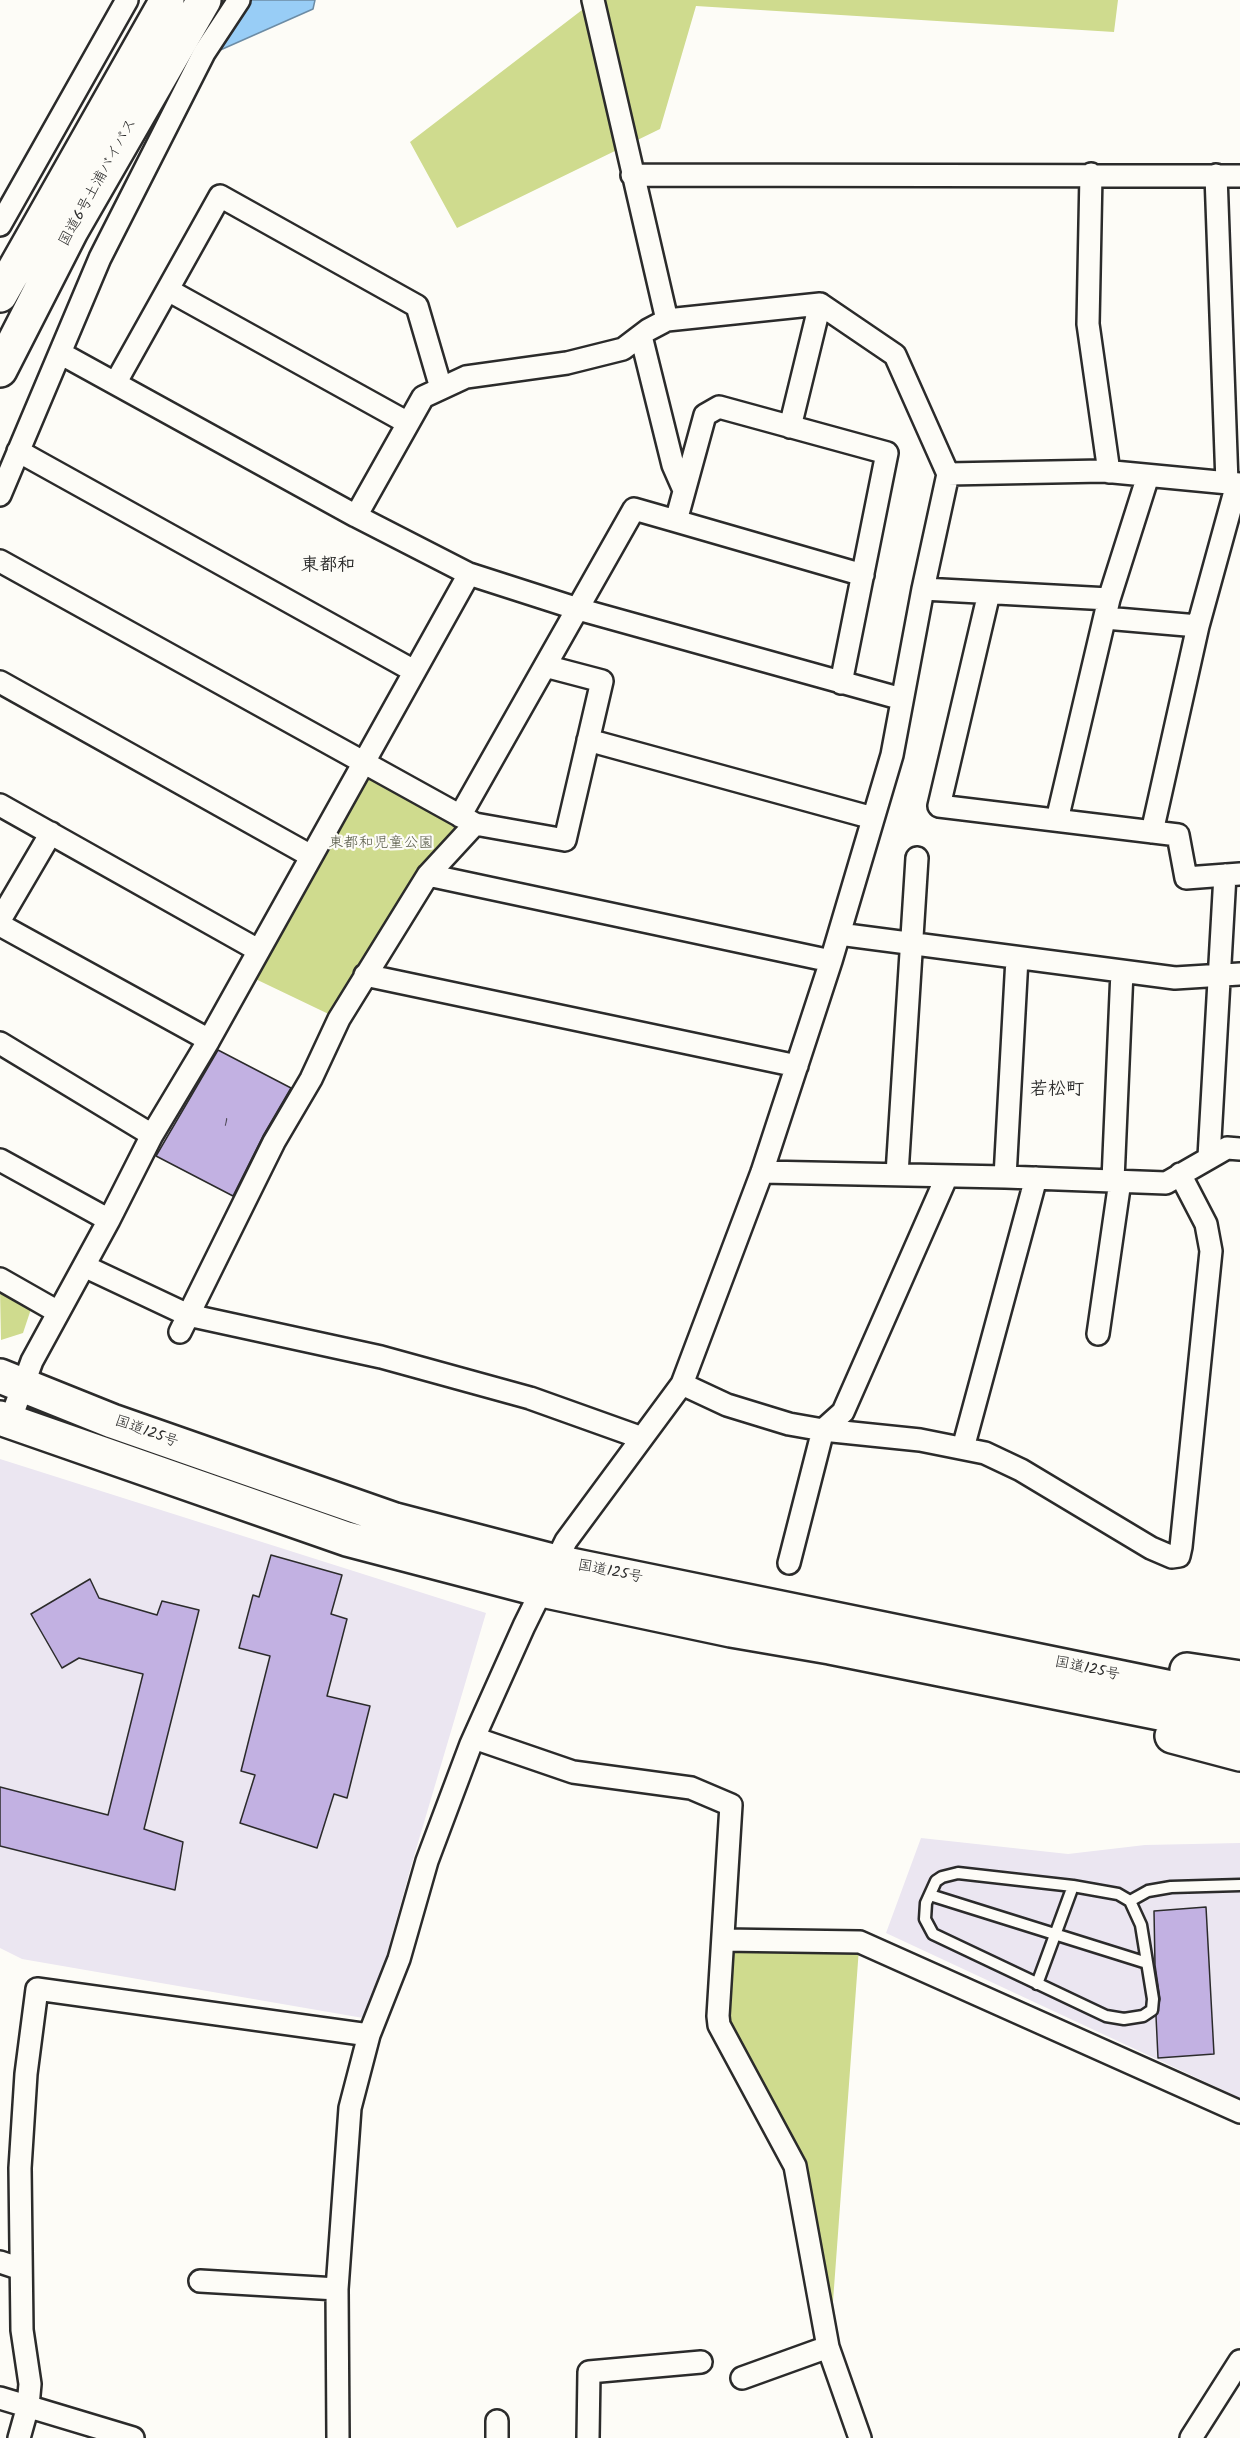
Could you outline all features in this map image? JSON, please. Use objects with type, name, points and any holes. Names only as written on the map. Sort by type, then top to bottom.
[{"type":"highway","name":"国道6号土浦バイパス","points":[[0,295],[167,0]]},
{"type":"highway","name":"国道6号土浦バイパス","points":[[0,370],[71,231],[204,0]]},
{"type":"highway","name":"国道125号","points":[[12,1381],[112,1421],[549,1576],[731,1630],[830,1647],[1240,1729]]},
{"type":"highway","name":"国道125号","points":[[5,1420],[347,1539],[549,1576],[856,1622],[1240,1702]]},
{"type":"highway","points":[[856,1622],[1240,1678]]},
{"type":"highway","points":[[830,1647],[1240,1754]]},
{"type":"street","points":[[0,225],[127,0]]},
{"type":"street","points":[[0,495],[100,258],[204,53],[239,0]]},
{"type":"street","points":[[593,0],[667,320]]},
{"type":"street","points":[[1091,174],[1088,324],[1108,472]]},
{"type":"street","points":[[632,175],[1240,176]]},
{"type":"street","points":[[1152,832],[1198,626],[1235,483],[1216,176]]},
{"type":"street","points":[[116,382],[220,196],[417,306],[441,388]]},
{"type":"street","points":[[168,290],[408,423]]},
{"type":"street","points":[[790,427],[820,304]]},
{"type":"street","points":[[338,2438],[337,2289],[350,2108],[369,2035],[399,1959],[427,1862],[474,1738],[566,1541],[682,1384],[762,1172],[831,961],[891,755],[948,474],[895,355],[820,304],[667,320],[623,350],[567,363],[466,377],[423,396],[356,516]]},
{"type":"street","points":[[641,336],[673,465],[684,490]]},
{"type":"street","points":[[60,352],[356,516],[469,574],[578,609],[902,699]]},
{"type":"street","points":[[676,521],[705,415],[719,407],[887,453],[841,683]]},
{"type":"street","points":[[18,451],[414,671]]},
{"type":"street","points":[[948,474],[1108,472],[1235,483]]},
{"type":"street","points":[[1057,820],[1107,608],[1148,476]]},
{"type":"street","points":[[184,1324],[274,1142],[311,1079],[339,1019],[428,874],[468,820],[545,666],[634,509],[863,575]]},
{"type":"street","points":[[0,561],[468,820],[565,840],[602,681],[545,666]]},
{"type":"street","points":[[5,1420],[12,1381],[32,1360],[109,1220],[152,1135],[209,1040],[469,574]]},
{"type":"street","points":[[923,590],[989,593],[1107,608],[1198,626]]},
{"type":"street","points":[[989,593],[939,806],[1178,835],[1186,878],[1233,874],[1230,974],[1209,1157]]},
{"type":"street","points":[[0,682],[311,856]]},
{"type":"street","points":[[588,740],[873,818]]},
{"type":"street","points":[[0,805],[258,950]]},
{"type":"street","points":[[0,920],[51,833]]},
{"type":"street","points":[[897,1174],[917,858]]},
{"type":"street","points":[[428,874],[831,961]]},
{"type":"street","points":[[0,925],[209,1040]]},
{"type":"street","points":[[839,934],[1175,978],[1230,974]]},
{"type":"street","points":[[1005,1176],[1017,958]]},
{"type":"street","points":[[1098,1334],[1117,1180],[1122,971]]},
{"type":"street","points":[[365,975],[797,1066]]},
{"type":"street","points":[[0,1043],[152,1135]]},
{"type":"street","points":[[762,1172],[1005,1176],[1166,1183],[1227,1148],[1240,1149]]},
{"type":"street","points":[[0,1160],[109,1220]]},
{"type":"street","points":[[682,1384],[727,1405],[789,1424],[823,1430],[920,1440],[985,1453],[1151,1548],[1172,1557],[1179,1556],[1211,1251],[1206,1224],[1180,1174]]},
{"type":"street","points":[[789,1563],[823,1430],[843,1412],[947,1176]]},
{"type":"street","points":[[963,1448],[1036,1178]]},
{"type":"street","points":[[84,1266],[184,1324],[381,1357],[530,1398],[642,1438]]},
{"type":"street","points":[[0,1279],[58,1312]]},
{"type":"street","points":[[474,1738],[573,1772],[691,1788],[731,1805],[719,2025],[795,2166],[828,2348],[860,2438]]},
{"type":"street","points":[[723,1941],[860,1942],[1240,2112]]},
{"type":"street","points":[[19,2438],[28,2406],[30,2384],[22,2330],[20,2168],[26,2074],[37,1989],[369,2035]]},
{"type":"street","points":[[0,2262],[21,2269]]},
{"type":"street","points":[[200,2281],[337,2289]]},
{"type":"street","points":[[742,2378],[828,2348]]},
{"type":"street","points":[[1191,2438],[1240,2361]]},
{"type":"street","points":[[588,2438],[589,2372],[702,2362]]},
{"type":"street","points":[[0,2397],[133,2438]]},
{"type":"lane","points":[[958,1873],[1073,1886],[1118,1894],[1130,1901],[1141,1925],[1153,1999],[1152,2010],[1143,2016],[1124,2019],[1106,2016],[933,1934],[925,1918],[926,1903],[936,1881],[942,1876],[958,1873]]},
{"type":"lane","points":[[1037,1984],[1073,1886]]},
{"type":"lane","points":[[1130,1901],[1148,1891],[1171,1887],[1240,1886]]},
{"type":"lane","points":[[930,1894],[1147,1963]]},
{"type":"shaded area","points":[[0,1459],[486,1613],[412,1863],[369,2019],[22,1959],[0,1948]]},
{"type":"shaded area","points":[[921,1838],[1068,1854],[1145,1845],[1240,1843],[1240,2098],[886,1933]]},
{"type":"green space","points":[[595,0],[1118,0],[1114,32],[696,6],[660,129],[457,228],[410,142]]},
{"type":"green space","name":"東都和児童公園","points":[[364,763],[475,824],[339,1019],[245,974]]},
{"type":"green space","points":[[0,1289],[32,1306],[23,1333],[1,1340]]},
{"type":"green space","points":[[728,1945],[859,1948],[830,2342],[802,2164],[725,2015]]},
{"type":"water","points":[[246,0],[315,0],[313,9],[209,55]]},
{"type":"building","points":[[218,1050],[291,1088],[263,1136],[233,1196],[156,1156]]},
{"type":"building","points":[[271,1555],[342,1575],[331,1614],[347,1619],[327,1696],[370,1706],[347,1798],[334,1794],[317,1848],[240,1823],[255,1775],[241,1771],[270,1656],[239,1648],[253,1595],[259,1597]]},
{"type":"building","points":[[90,1579],[99,1598],[157,1615],[162,1601],[199,1610],[144,1829],[183,1842],[175,1890],[0,1846],[0,1787],[108,1815],[143,1674],[79,1658],[62,1668],[31,1614]]},
{"type":"building","points":[[1206,1907],[1214,2054],[1158,2058],[1156,2016],[1160,1999],[1155,1965],[1154,1911]]},
{"type":"district","name":"東都和","points":[[328,567]]},
{"type":"district","name":"若松町","points":[[1057,1091]]}]
